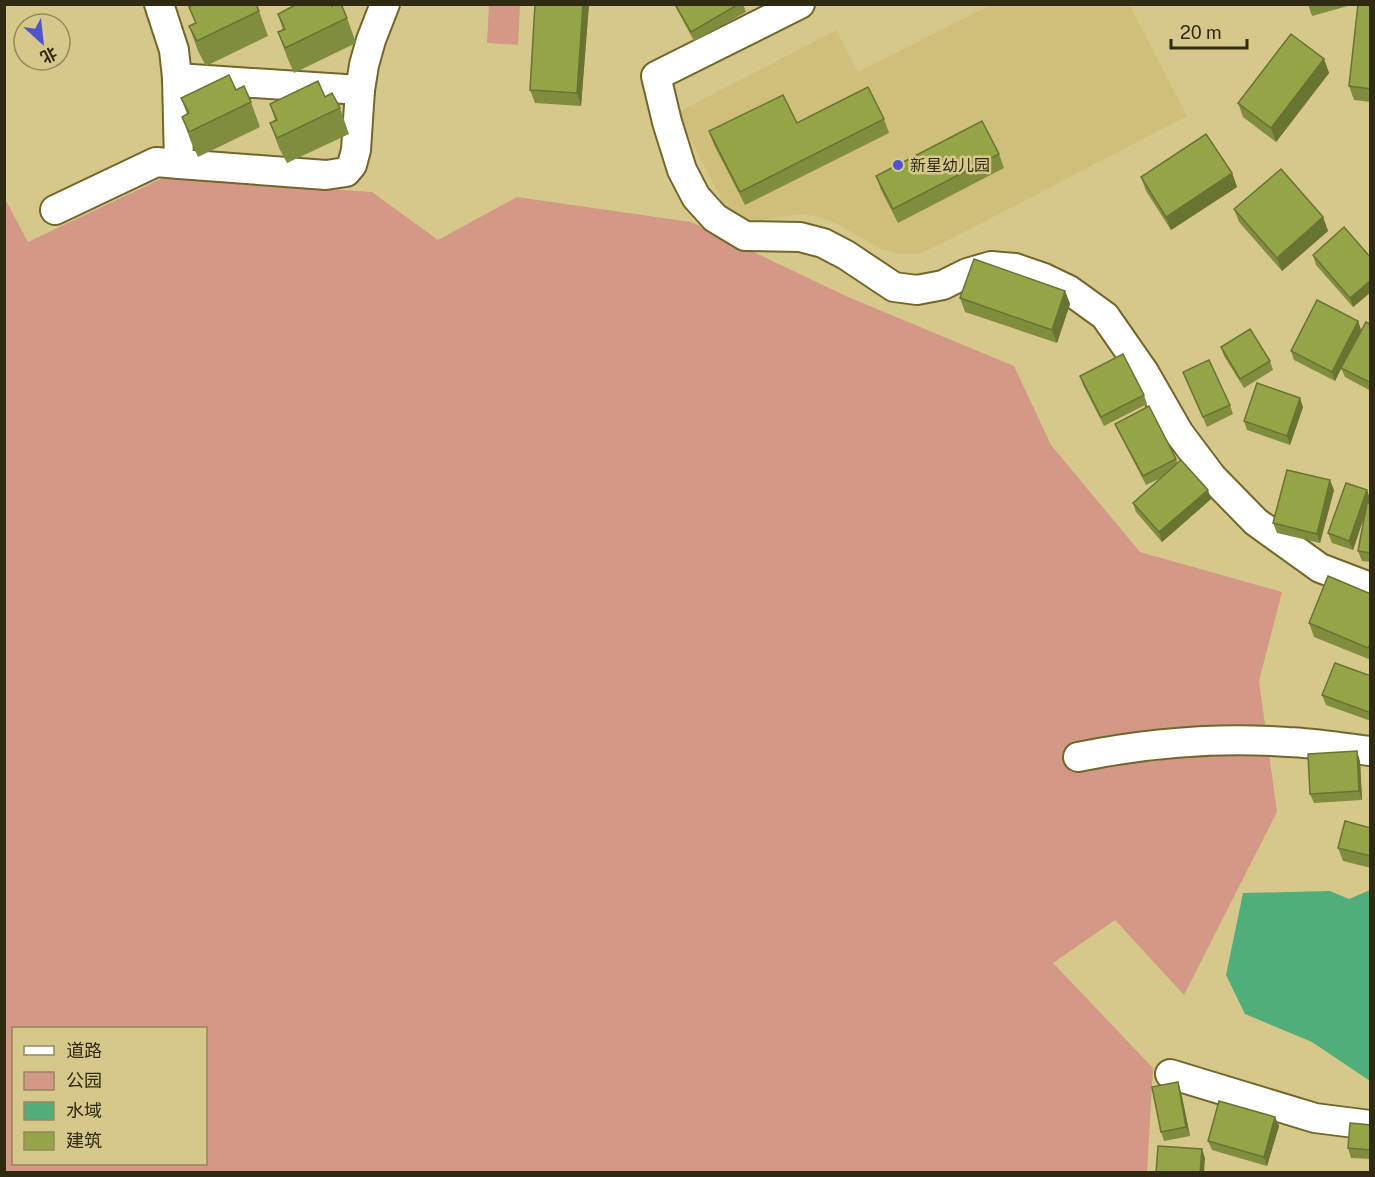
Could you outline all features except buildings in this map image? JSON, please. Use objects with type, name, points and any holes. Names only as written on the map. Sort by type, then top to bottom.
[{"type":"street","points":[[159,4],[174,51],[177,78],[179,164]]},
{"type":"street","points":[[55,210],[156,162],[326,175],[346,172],[355,159],[360,90],[371,40],[385,4]]},
{"type":"street","points":[[800,4],[656,76],[682,170],[696,197],[715,218],[745,236],[800,237],[823,243],[846,255],[894,287],[917,290],[943,285],[967,273],[991,266],[1015,268],[1069,290],[1105,316],[1144,372],[1179,433],[1212,477],[1256,522],[1320,568],[1371,587]]},
{"type":"street","points":[[177,78],[360,90]]},
{"type":"street","points":[[1078,756],[1127,747],[1206,741],[1288,741],[1371,751]]},
{"type":"street","points":[[1170,1074],[1315,1118],[1371,1125]]},
{"type":"shaded area","name":"新星幼儿园","points":[[1129,4],[1187,116],[939,245],[917,254],[900,254],[881,249],[820,217],[801,214],[734,224],[677,113],[836,30],[858,72],[990,5]]},
{"type":"green space","points":[[489,5],[520,5],[518,45],[487,43]]},
{"type":"green space","points":[[163,178],[372,192],[438,240],[517,197],[691,222],[848,297],[1014,366],[1051,445],[1140,552],[1282,592],[1259,681],[1277,812],[1184,995],[1115,920],[1053,963],[1153,1068],[1147,1172],[5,1172],[4,197],[28,242]]},
{"type":"water","points":[[1370,890],[1370,1081],[1312,1042],[1245,1014],[1226,975],[1243,893],[1330,891],[1349,899]]},
{"type":"place","name":"新星幼儿园","points":[[898,165]]}]
